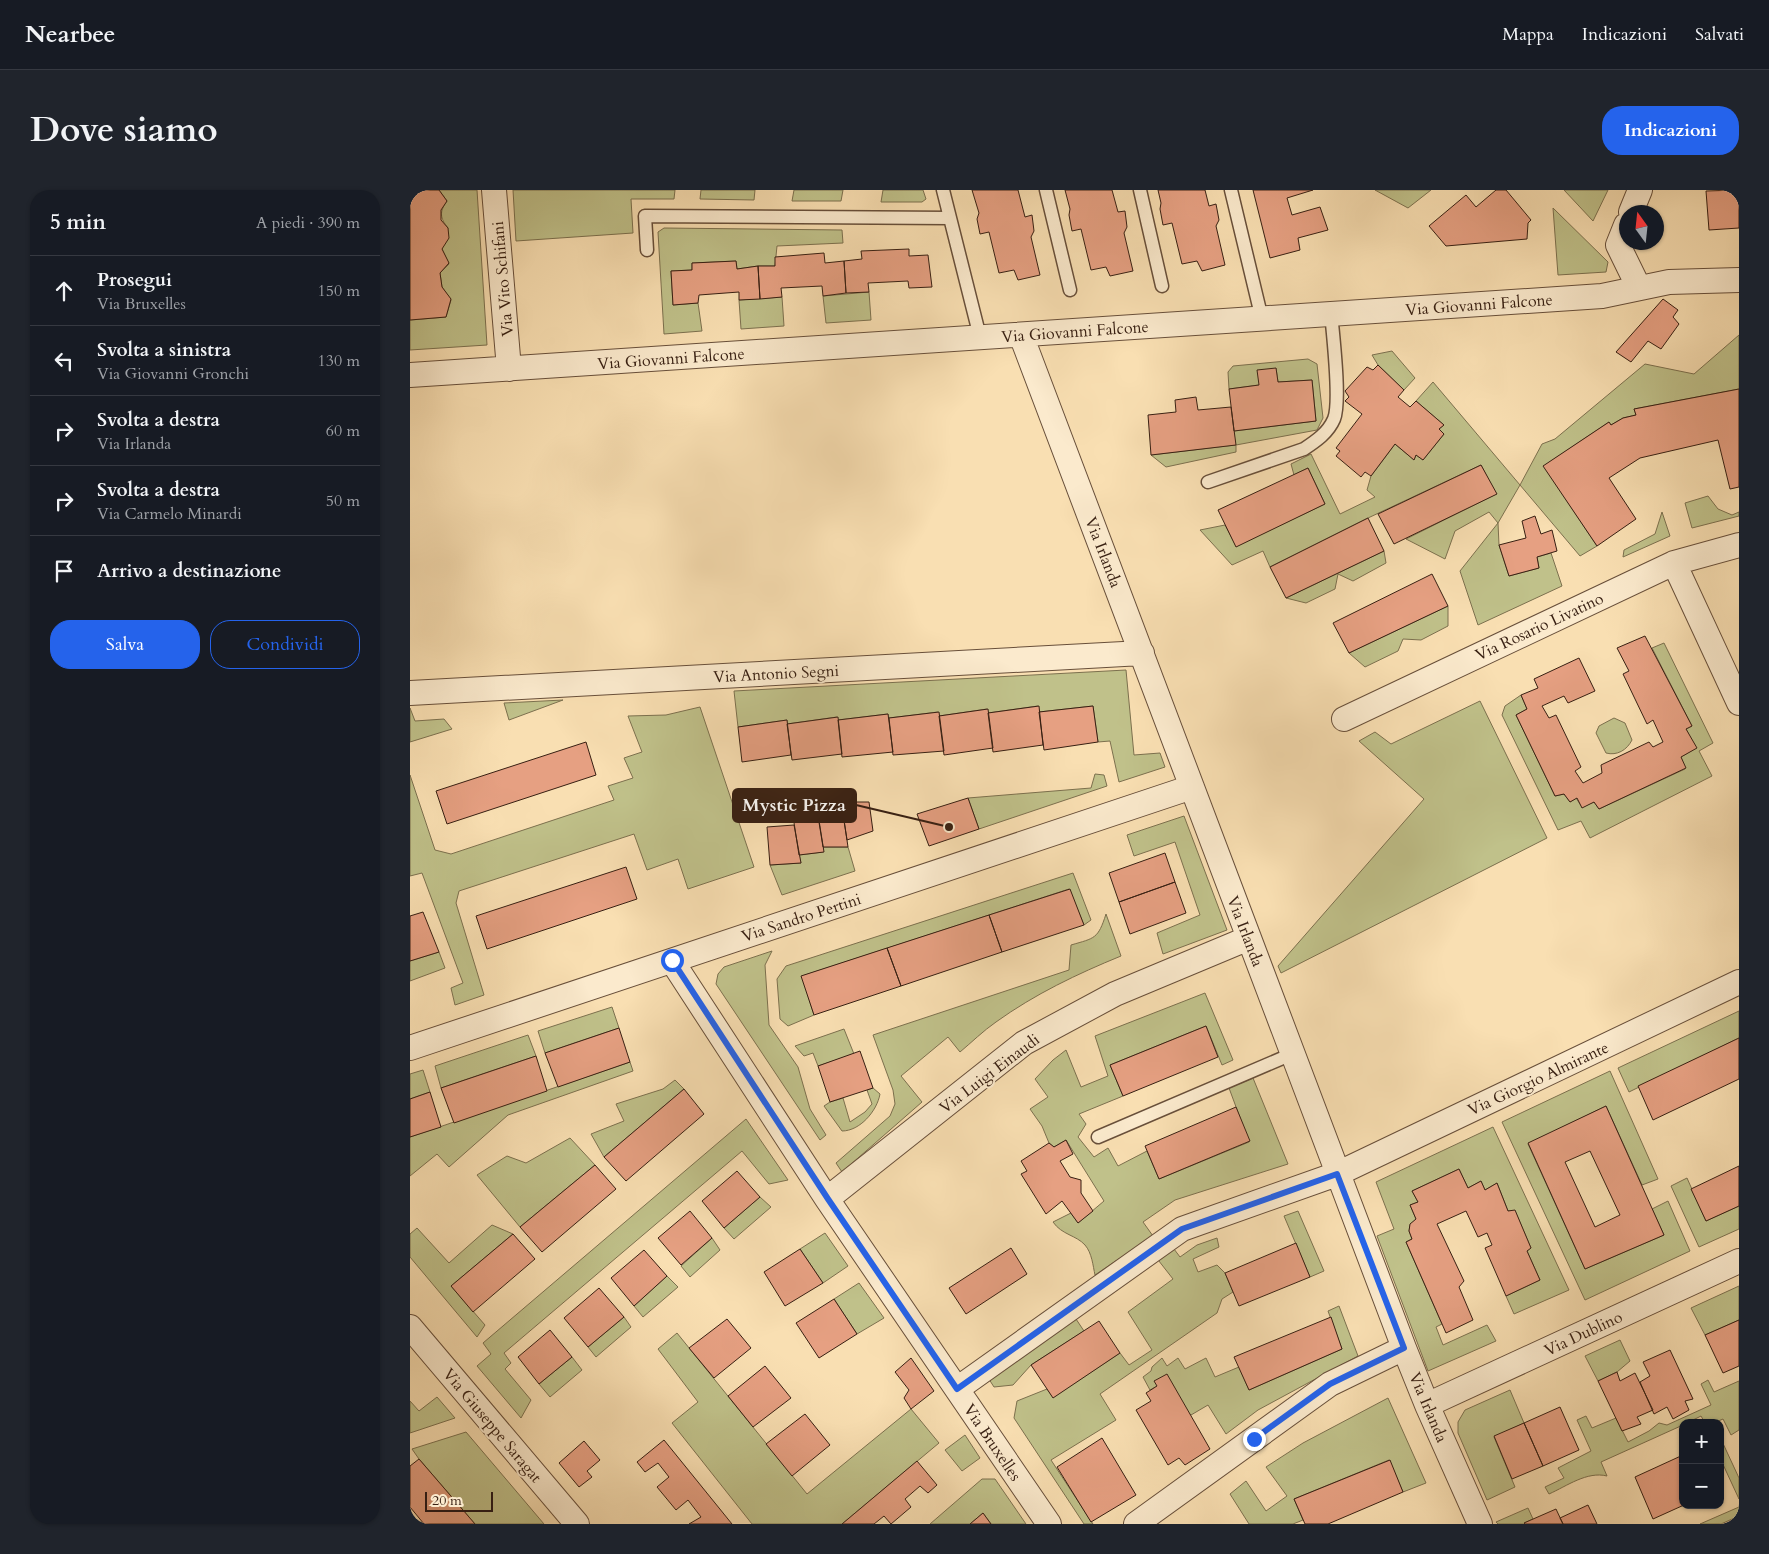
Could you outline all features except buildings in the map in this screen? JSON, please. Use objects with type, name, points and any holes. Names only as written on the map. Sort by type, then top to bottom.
[{"type":"street","name":"Via Vito Schifani","points":[[494,190],[509,369]]},
{"type":"street","points":[[1634,205],[1640,190]]},
{"type":"street","points":[[1620,250],[1639,288]]},
{"type":"street","name":"Via Giovanni Falcone","points":[[410,375],[1602,296],[1669,282],[1739,280]]},
{"type":"street","name":"Via Irlanda","points":[[1022,335],[1404,1348],[1426,1405],[1480,1524]]},
{"type":"street","name":"Via Rosario Livatino","points":[[1344,719],[1674,563],[1739,545]]},
{"type":"street","points":[[1674,563],[1739,703]]},
{"type":"street","name":"Via Antonio Segni","points":[[410,693],[1142,652]]},
{"type":"street","name":"Via Sandro Pertini","points":[[410,1048],[1192,787]]},
{"type":"street","name":"Via Luigi Einaudi","points":[[828,1199],[1024,1043],[1115,994],[1249,938]]},
{"type":"street","name":"Via Bruxelles","points":[[672,960],[828,1199],[1048,1524]]},
{"type":"street","name":"Via Giorgio Almirante","points":[[957,1389],[1182,1229],[1337,1174],[1739,982]]},
{"type":"street","name":"Via Dublino","points":[[1426,1405],[1739,1261]]},
{"type":"street","name":"Via Giuseppe Saragat","points":[[410,1327],[577,1524]]},
{"type":"street","points":[[1136,1524],[1330,1384],[1404,1348]]},
{"type":"lane","points":[[943,190],[980,337]]},
{"type":"lane","points":[[1046,190],[1070,290]]},
{"type":"lane","points":[[1140,190],[1162,286]]},
{"type":"lane","points":[[1231,190],[1262,319]]},
{"type":"lane","points":[[647,250],[645,216],[950,218]]},
{"type":"lane","points":[[1208,482],[1304,449],[1318,440],[1328,428],[1334,418],[1336,401],[1331,314]]},
{"type":"lane","points":[[1098,1137],[1292,1054]]},
{"type":"green space","points":[[439,190],[477,190],[487,345],[410,350],[410,320],[446,317],[451,300],[442,287],[440,273],[449,264],[442,249],[448,228],[443,221],[442,212],[447,201]]},
{"type":"green space","points":[[513,190],[675,190],[674,199],[631,199],[633,233],[516,241]]},
{"type":"green space","points":[[701,190],[755,190],[754,200],[700,199]]},
{"type":"green space","points":[[794,190],[843,190],[841,201],[792,201]]},
{"type":"green space","points":[[883,190],[923,190],[926,199],[922,202],[881,202]]},
{"type":"green space","points":[[1375,190],[1431,190],[1408,208]]},
{"type":"green space","points":[[1564,190],[1608,190],[1593,221]]},
{"type":"green space","points":[[1553,208],[1608,262],[1606,272],[1558,275]]},
{"type":"green space","points":[[664,228],[842,230],[843,243],[777,246],[775,266],[737,269],[736,261],[692,263],[692,270],[671,271],[673,305],[698,303],[702,331],[664,334],[658,232]]},
{"type":"green space","points":[[869,292],[871,320],[826,323],[823,296]]},
{"type":"green space","points":[[782,297],[784,326],[741,329],[739,300]]},
{"type":"green space","points":[[1739,335],[1739,389],[1634,409],[1636,415],[1623,418],[1611,425],[1609,422],[1544,466],[1597,546],[1580,556],[1520,485],[1542,444],[1555,439],[1645,364],[1694,374]]},
{"type":"green space","points":[[1392,351],[1415,378],[1404,390],[1378,365],[1372,355]]},
{"type":"green space","points":[[1308,359],[1317,364],[1323,418],[1317,430],[1236,445],[1236,452],[1166,467],[1151,455],[1235,445],[1234,431],[1316,421],[1312,380],[1278,382],[1276,368],[1259,385],[1229,389],[1228,372],[1233,366]]},
{"type":"green space","points":[[1433,382],[1520,485],[1498,523],[1489,512],[1455,531],[1445,559],[1406,539],[1496,494],[1481,465],[1270,567],[1263,551],[1232,565],[1200,530],[1225,525],[1236,546],[1325,504],[1308,468],[1294,475],[1291,464],[1311,454],[1340,514],[1375,497],[1367,490],[1371,476],[1395,444],[1414,460],[1416,455],[1423,460],[1444,434],[1439,429],[1444,425],[1416,401]]},
{"type":"green space","points":[[1708,496],[1718,509],[1732,515],[1739,512],[1739,516],[1692,528],[1685,503]]},
{"type":"green space","points":[[1662,512],[1670,536],[1623,557],[1624,550],[1655,534]]},
{"type":"green space","points":[[1498,523],[1499,545],[1509,576],[1539,568],[1537,557],[1551,553],[1562,586],[1478,625],[1460,571]]},
{"type":"green space","points":[[1384,551],[1386,563],[1353,581],[1338,574],[1335,589],[1306,603],[1286,598]]},
{"type":"green space","points":[[1448,606],[1448,626],[1421,640],[1403,639],[1398,651],[1365,667],[1349,653]]},
{"type":"green space","points":[[1664,643],[1713,743],[1699,751],[1712,776],[1590,838],[1581,821],[1558,830],[1502,715],[1505,706],[1521,695],[1527,709],[1516,715],[1555,796],[1564,794],[1570,802],[1576,798],[1582,807],[1594,802],[1599,809],[1685,769],[1681,757],[1696,748],[1686,729],[1692,726],[1652,648]]},
{"type":"green space","points":[[1126,670],[1134,755],[1160,753],[1165,767],[1119,782],[1110,741],[1098,742],[1093,706],[1039,712],[1038,706],[988,713],[987,709],[939,716],[938,712],[889,718],[888,714],[838,720],[837,717],[787,724],[787,720],[738,727],[734,691]]},
{"type":"green space","points":[[563,700],[509,720],[504,703]]},
{"type":"green space","points":[[1480,701],[1547,838],[1281,973],[1278,966],[1424,799],[1359,741],[1375,732],[1391,744]]},
{"type":"green space","points":[[700,707],[754,867],[688,889],[678,859],[647,870],[634,834],[459,891],[456,903],[484,995],[455,1005],[451,988],[463,983],[422,873],[410,876],[410,775],[435,850],[451,854],[614,800],[608,786],[633,778],[624,758],[642,752],[628,716],[666,715]]},
{"type":"green space","points":[[410,708],[415,721],[444,719],[452,729],[410,742]]},
{"type":"green space","points":[[1614,718],[1625,723],[1632,740],[1621,751],[1610,754],[1606,753],[1596,733],[1599,726]]},
{"type":"green space","points":[[1095,774],[1104,775],[1107,786],[979,829],[968,798],[1091,788]]},
{"type":"green space","points":[[1184,816],[1227,930],[1163,954],[1157,933],[1200,915],[1175,842],[1134,856],[1127,835]]},
{"type":"green space","points":[[823,847],[848,847],[855,871],[782,895],[770,865],[801,863],[799,855],[823,852]]},
{"type":"green space","points":[[1073,873],[1091,920],[1084,925],[1069,889],[802,976],[814,1015],[788,1026],[780,1019],[777,979],[786,966]]},
{"type":"green space","points":[[1106,914],[1121,956],[1072,977],[1026,1002],[991,1025],[960,1052],[948,1037],[901,1076],[922,1102],[842,1172],[836,1163],[890,1116],[895,1104],[893,1090],[873,1035],[1069,970],[1071,945],[1091,939],[1098,933]]},
{"type":"green space","points":[[772,951],[765,965],[769,1025],[798,1067],[810,1109],[826,1135],[820,1140],[716,984],[718,974],[724,967]]},
{"type":"green space","points":[[439,952],[445,968],[410,981],[410,961]]},
{"type":"green space","points":[[1205,993],[1233,1060],[1222,1065],[1206,1026],[1110,1065],[1123,1096],[1079,1114],[1086,1124],[1078,1137],[1094,1157],[1108,1148],[1118,1166],[1147,1151],[1159,1179],[1249,1142],[1229,1088],[1253,1078],[1288,1164],[1175,1200],[1143,1222],[1153,1236],[1095,1275],[1091,1256],[1085,1245],[1061,1230],[1053,1222],[1071,1213],[1078,1223],[1104,1201],[1066,1140],[1054,1147],[1049,1143],[1042,1126],[1030,1109],[1048,1097],[1035,1079],[1053,1060],[1066,1050],[1081,1087],[1108,1076],[1095,1036]]},
{"type":"green space","points":[[612,1007],[619,1028],[545,1053],[538,1031]]},
{"type":"green space","points":[[1739,1011],[1739,1038],[1629,1092],[1618,1068]]},
{"type":"green space","points":[[844,1029],[854,1054],[818,1066],[813,1053],[804,1056],[795,1046]]},
{"type":"green space","points":[[528,1035],[536,1056],[441,1088],[435,1066]]},
{"type":"green space","points":[[630,1062],[633,1071],[508,1115],[449,1167],[437,1154],[410,1176],[410,1137]]},
{"type":"green space","points":[[423,1070],[430,1092],[410,1099],[410,1074]]},
{"type":"green space","points":[[1610,1071],[1658,1179],[1642,1185],[1606,1106],[1528,1144],[1585,1269],[1664,1235],[1652,1209],[1668,1201],[1690,1251],[1585,1300],[1502,1122]]},
{"type":"green space","points":[[675,1080],[684,1089],[604,1157],[591,1134],[624,1121],[616,1104],[663,1089]]},
{"type":"green space","points":[[873,1088],[880,1094],[875,1107],[867,1119],[855,1128],[842,1131],[824,1106],[843,1098],[850,1122],[865,1112],[872,1104],[867,1090]]},
{"type":"green space","points":[[746,1119],[788,1180],[769,1184],[742,1151],[504,1353],[511,1363],[505,1369],[531,1400],[521,1418],[477,1366],[491,1354],[483,1343]]},
{"type":"green space","points":[[1493,1127],[1569,1290],[1514,1314],[1506,1296],[1540,1280],[1527,1251],[1531,1248],[1515,1211],[1508,1211],[1497,1183],[1485,1190],[1481,1181],[1468,1188],[1459,1169],[1412,1191],[1418,1202],[1410,1205],[1416,1219],[1410,1225],[1409,1231],[1412,1239],[1406,1242],[1442,1324],[1436,1327],[1443,1345],[1487,1325],[1496,1341],[1428,1371],[1377,1236],[1394,1229],[1376,1182]]},
{"type":"green space","points":[[570,1138],[595,1165],[520,1227],[477,1175],[507,1156],[526,1163]]},
{"type":"green space","points":[[1687,1178],[1706,1221],[1739,1206],[1739,1229],[1699,1247],[1671,1186]]},
{"type":"green space","points":[[760,1197],[771,1207],[734,1239],[724,1228]]},
{"type":"green space","points":[[1298,1211],[1324,1271],[1310,1277],[1284,1216]]},
{"type":"green space","points":[[492,1225],[513,1234],[451,1286],[485,1325],[477,1337],[410,1257],[410,1234],[417,1228],[449,1263]]},
{"type":"green space","points":[[825,1233],[848,1266],[823,1283],[800,1249]]},
{"type":"green space","points":[[712,1238],[720,1250],[690,1277],[681,1266]]},
{"type":"green space","points":[[1217,1238],[1219,1247],[1193,1259],[1198,1272],[1217,1265],[1225,1273],[1233,1292],[1222,1299],[1217,1313],[1100,1394],[1116,1420],[1051,1460],[1093,1524],[1084,1524],[1014,1418],[1017,1401],[1047,1389],[1053,1397],[1120,1353],[1129,1365],[1152,1350],[1128,1312],[1173,1279],[1155,1256],[1171,1245],[1180,1257],[1197,1245]]},
{"type":"green space","points":[[667,1276],[678,1287],[643,1317],[634,1306]]},
{"type":"green space","points":[[859,1283],[884,1318],[857,1334],[834,1299]]},
{"type":"green space","points":[[1739,1286],[1739,1320],[1705,1335],[1691,1308]]},
{"type":"green space","points":[[1339,1306],[1358,1356],[1258,1410],[1226,1434],[1208,1405],[1191,1415],[1157,1386],[1150,1390],[1143,1377],[1162,1358],[1167,1366],[1178,1358],[1185,1369],[1206,1358],[1215,1377],[1239,1367],[1249,1390],[1342,1349],[1328,1311]]},
{"type":"green space","points":[[1072,1313],[1084,1331],[1031,1365],[1013,1385],[994,1387],[985,1373]]},
{"type":"green space","points":[[624,1317],[631,1327],[596,1357],[588,1347]]},
{"type":"green space","points":[[677,1333],[807,1494],[911,1409],[939,1443],[842,1524],[752,1524],[672,1423],[698,1402],[658,1349]]},
{"type":"green space","points":[[1620,1340],[1630,1361],[1617,1372],[1598,1381],[1585,1356]]},
{"type":"green space","points":[[572,1357],[582,1370],[550,1397],[539,1384]]},
{"type":"green space","points":[[1708,1380],[1714,1392],[1739,1381],[1739,1430],[1731,1435],[1724,1419],[1703,1419],[1701,1416],[1695,1419],[1680,1419],[1711,1405],[1701,1384]]},
{"type":"green space","points":[[1510,1390],[1524,1423],[1494,1437],[1515,1487],[1487,1500],[1458,1433],[1458,1422],[1465,1410]]},
{"type":"green space","points":[[437,1397],[455,1418],[410,1433],[410,1401],[419,1411]]},
{"type":"green space","points":[[1388,1398],[1426,1483],[1403,1492],[1389,1460],[1294,1499],[1303,1520],[1293,1524],[1249,1524],[1230,1494],[1246,1481],[1266,1511],[1287,1496],[1266,1467],[1303,1443]]},
{"type":"green space","points":[[1586,1416],[1592,1428],[1616,1418],[1628,1442],[1649,1431],[1659,1423],[1667,1425],[1679,1420],[1679,1427],[1601,1462],[1607,1476],[1585,1477],[1549,1494],[1545,1487],[1564,1478],[1558,1468],[1591,1451],[1577,1420]]},
{"type":"green space","points":[[466,1432],[544,1524],[475,1524],[412,1449]]},
{"type":"green space","points":[[965,1435],[980,1458],[962,1471],[945,1450]]},
{"type":"green space","points":[[1724,1446],[1739,1478],[1739,1499],[1724,1467]]},
{"type":"green space","points":[[982,1479],[995,1479],[1026,1524],[991,1524],[983,1513],[970,1524],[930,1524]]},
{"type":"green space","points":[[1739,1507],[1739,1516],[1721,1524],[1700,1524]]},
{"type":"green space","points":[[1528,1508],[1533,1519],[1525,1524],[1498,1524],[1496,1522]]},
{"type":"place","name":"Mystic Pizza","points":[[949,827]]},
{"type":"route","points":[[672,960],[828,1199],[957,1389],[1182,1229],[1337,1174],[1404,1348],[1330,1384],[1254,1439]]}]
